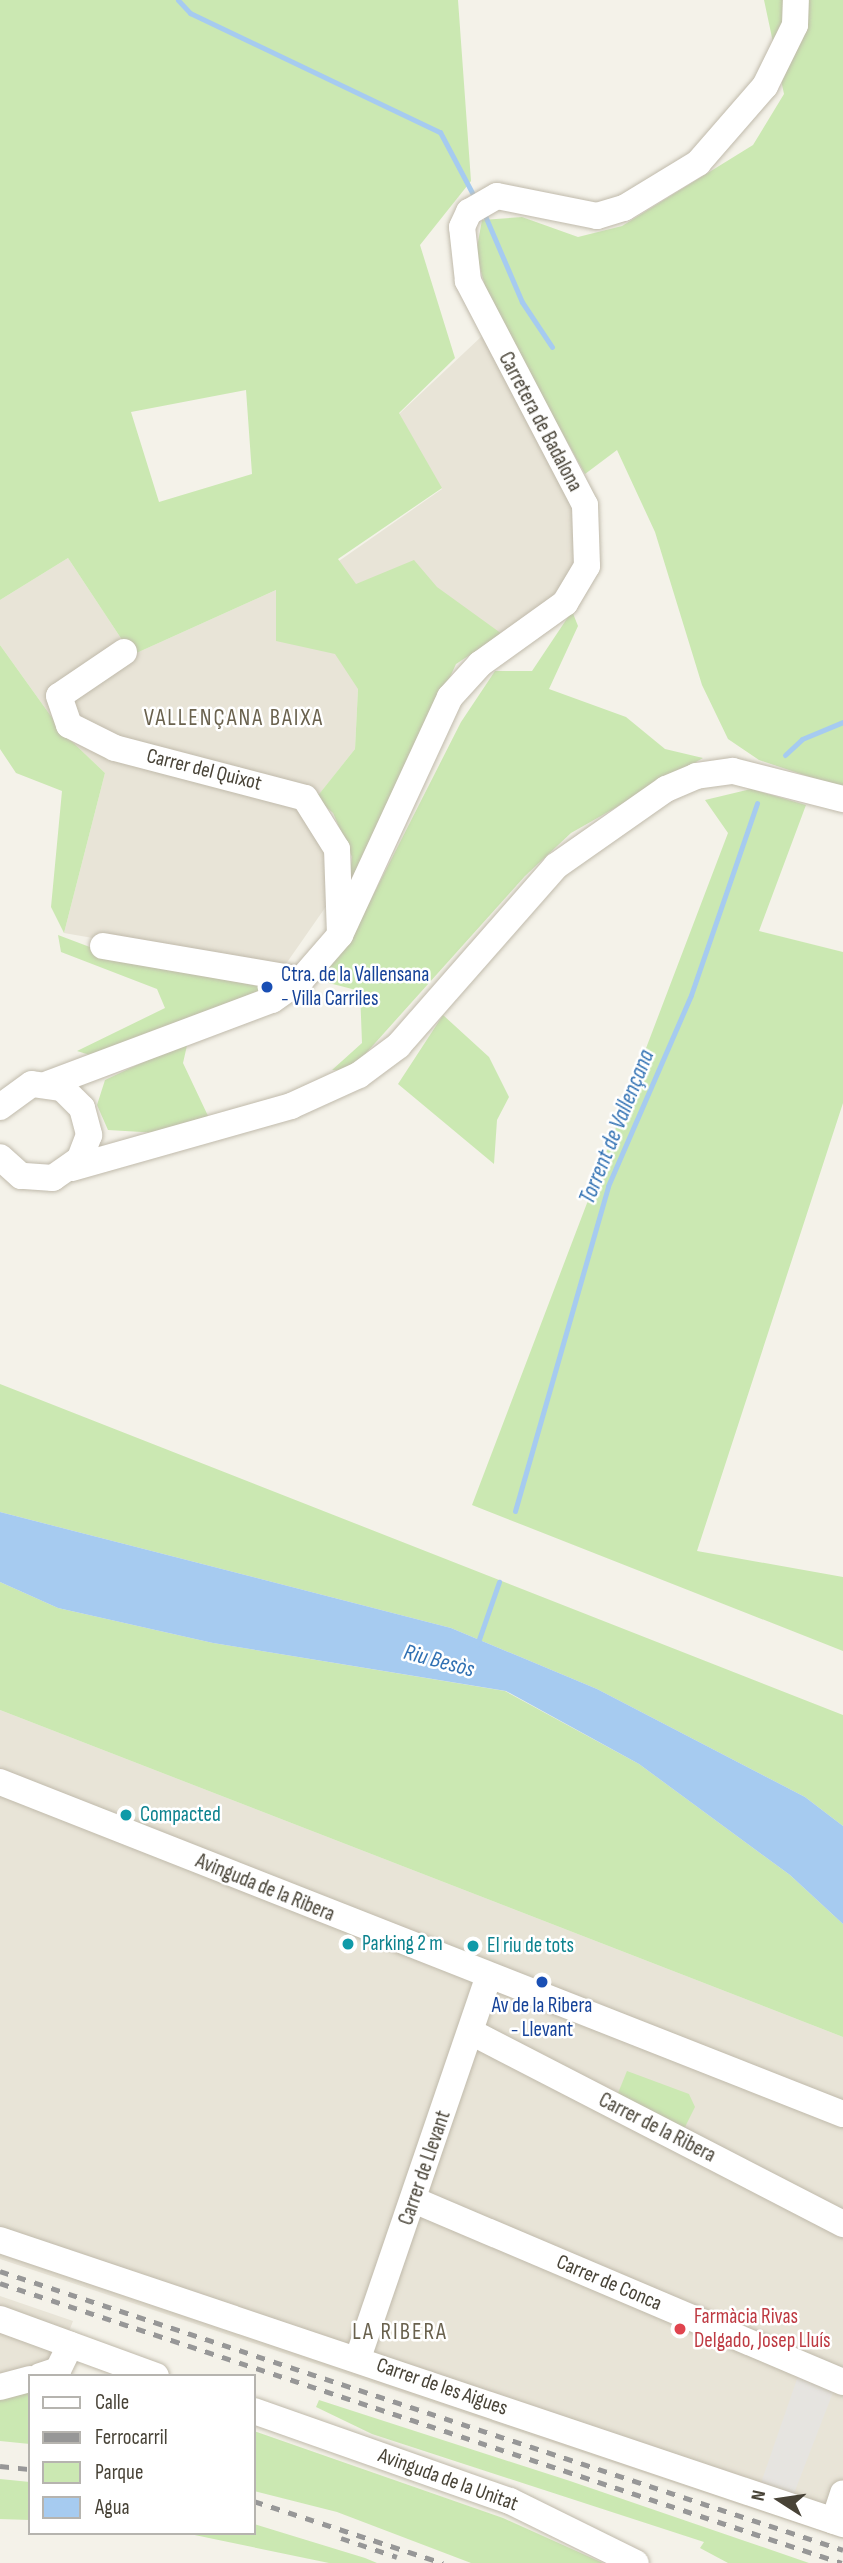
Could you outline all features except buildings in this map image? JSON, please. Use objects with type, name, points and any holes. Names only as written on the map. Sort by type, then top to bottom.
[{"type":"street","name":"Carretera de Badalona","points":[[0,1107],[17,1090],[48,1084],[256,1007],[301,981],[340,935],[450,697],[480,664],[565,603],[587,566],[585,505],[468,281],[462,227],[484,201],[516,196],[565,214],[597,216],[660,188],[698,163],[765,86],[795,25],[796,0]]},
{"type":"street","name":"Carrer del Quixot","points":[[124,652],[60,696],[69,725],[115,748],[305,798],[337,849],[340,935]]},
{"type":"street","points":[[0,1157],[31,1179],[291,1106],[373,1066],[398,1046],[556,866],[666,789],[696,776],[733,771],[843,799]]},
{"type":"street","points":[[103,946],[301,981]]},
{"type":"street","points":[[77,1101],[104,1063]]},
{"type":"street","points":[[48,1084],[77,1101],[89,1135],[124,1151]]},
{"type":"street","points":[[72,1168],[89,1135]]},
{"type":"street","name":"Avinguda de la Ribera","points":[[1,1784],[843,2114]]},
{"type":"street","name":"Carrer de Llevant","points":[[358,2358],[489,1976]]},
{"type":"street","name":"Carrer de la Ribera","points":[[471,2032],[843,2224]]},
{"type":"street","name":"Carrer de Conca","points":[[414,2200],[843,2382]]},
{"type":"street","name":"Carrer de les Aigues","points":[[0,2240],[358,2358],[839,2522]]},
{"type":"street","points":[[0,2319],[150,2374]]},
{"type":"street","points":[[46,2374],[58,2370],[70,2345]]},
{"type":"street","points":[[0,2387],[28,2380]]},
{"type":"street","name":"Avinguda de la Unitat","points":[[256,2412],[510,2501],[636,2563]]},
{"type":"street","points":[[839,2522],[843,2493]]},
{"type":"shaded area","points":[[482,336],[578,510],[574,570],[540,611],[503,639],[358,689],[355,749],[302,816],[328,854],[327,905],[281,971],[64,933],[105,773],[63,733],[0,645],[0,600],[68,558],[132,655],[336,563],[442,489],[399,414]]},
{"type":"shaded area","points":[[0,1710],[843,2037],[843,2539],[0,2259]]},
{"type":"shaded area","points":[[0,2296],[73,2321],[53,2374],[28,2374],[28,2384],[0,2394]]},
{"type":"shaded area","points":[[798,2376],[834,2390],[793,2496],[761,2483]]},
{"type":"green space","points":[[0,0],[458,0],[471,181],[420,245],[455,358],[399,413],[442,488],[338,559],[356,584],[414,560],[437,587],[502,634],[456,664],[347,901],[352,857],[333,813],[316,798],[355,749],[358,689],[335,654],[276,641],[276,590],[132,655],[68,558],[0,600]],"holes":[[[246,390],[252,474],[159,502],[131,412]]]},
{"type":"green space","points":[[764,0],[843,0],[843,788],[759,760],[728,739],[702,685],[655,532],[617,450],[585,474],[489,301],[476,253],[482,220],[522,217],[578,237],[622,226],[753,145],[784,94]]},
{"type":"green space","points":[[572,611],[578,626],[549,689],[626,717],[665,749],[703,758],[571,833],[525,876],[350,1071],[332,1070],[362,1043],[360,991],[321,981],[363,915],[461,722],[495,671],[532,671]]},
{"type":"green space","points":[[0,645],[63,733],[105,773],[64,933],[51,907],[62,791],[16,773],[0,749]]},
{"type":"green space","points":[[751,789],[806,805],[759,931],[843,952],[843,1103],[697,1551],[843,1577],[843,1651],[472,1505],[728,833],[705,800]]},
{"type":"green space","points":[[58,935],[111,955],[266,988],[93,1056],[77,1051],[165,1008],[157,989],[61,952]]},
{"type":"green space","points":[[443,1015],[489,1057],[509,1097],[497,1120],[494,1164],[398,1084]]},
{"type":"green space","points":[[188,1041],[183,1063],[209,1118],[159,1133],[108,1130],[97,1105],[105,1080]]},
{"type":"green space","points":[[0,1384],[843,1715],[843,1826],[805,1797],[597,1689],[451,1628],[0,1512]]},
{"type":"green space","points":[[0,1582],[58,1608],[213,1643],[505,1691],[639,1764],[790,1875],[843,1924],[843,2037],[0,1710]]},
{"type":"green space","points":[[627,2071],[689,2094],[695,2107],[682,2133],[616,2098]]},
{"type":"green space","points":[[28,2385],[28,2444],[0,2441],[0,2394]]},
{"type":"green space","points":[[319,2400],[570,2481],[809,2563],[728,2563],[700,2548],[704,2542],[372,2434],[316,2407]]},
{"type":"green space","points":[[256,2432],[503,2518],[603,2563],[471,2563],[337,2512],[256,2492]]},
{"type":"green space","points":[[0,2479],[28,2482],[28,2520],[0,2519]]},
{"type":"green space","points":[[256,2525],[377,2563],[329,2563],[195,2535],[256,2535]]},
{"type":"water","name":"Riu Besòs","points":[[0,1512],[451,1628],[597,1689],[805,1797],[843,1826],[843,1924],[790,1875],[639,1764],[506,1691],[213,1643],[58,1608],[0,1582]]},
{"type":"waterway","points":[[178,0],[190,13],[440,132],[476,200]]},
{"type":"waterway","points":[[483,211],[522,302],[552,347]]},
{"type":"waterway","name":"Torrent de Vallençana","points":[[785,755],[802,739],[843,722]]},
{"type":"waterway","name":"Torrent de Vallençana","points":[[515,1511],[608,1186],[691,995],[757,803]]},
{"type":"waterway","name":"Torrent de Vallençana","points":[[477,1645],[499,1582]]},
{"type":"railway","points":[[0,2271],[843,2550]]},
{"type":"railway","points":[[0,2283],[842,2563]]},
{"type":"railway","points":[[0,2466],[28,2469]]},
{"type":"railway","points":[[256,2502],[443,2563]]},
{"type":"railway","points":[[341,2538],[397,2557]]},
{"type":"place","name":"Ctra. de la Vallensana - Villa Carriles","points":[[267,987]]},
{"type":"place","name":"Compacted","points":[[126,1815]]},
{"type":"place","name":"Parking 2 m","points":[[348,1944]]},
{"type":"place","name":"El riu de tots","points":[[473,1946]]},
{"type":"place","name":"Av de la Ribera - Llevant","points":[[542,1982]]},
{"type":"place","name":"Farmàcia Rivas Delgado, Josep Lluís","points":[[680,2329]]},
{"type":"district","name":"VALLENÇANA BAIXA","points":[[234,718]]},
{"type":"district","name":"LA RIBERA","points":[[400,2332]]}]
